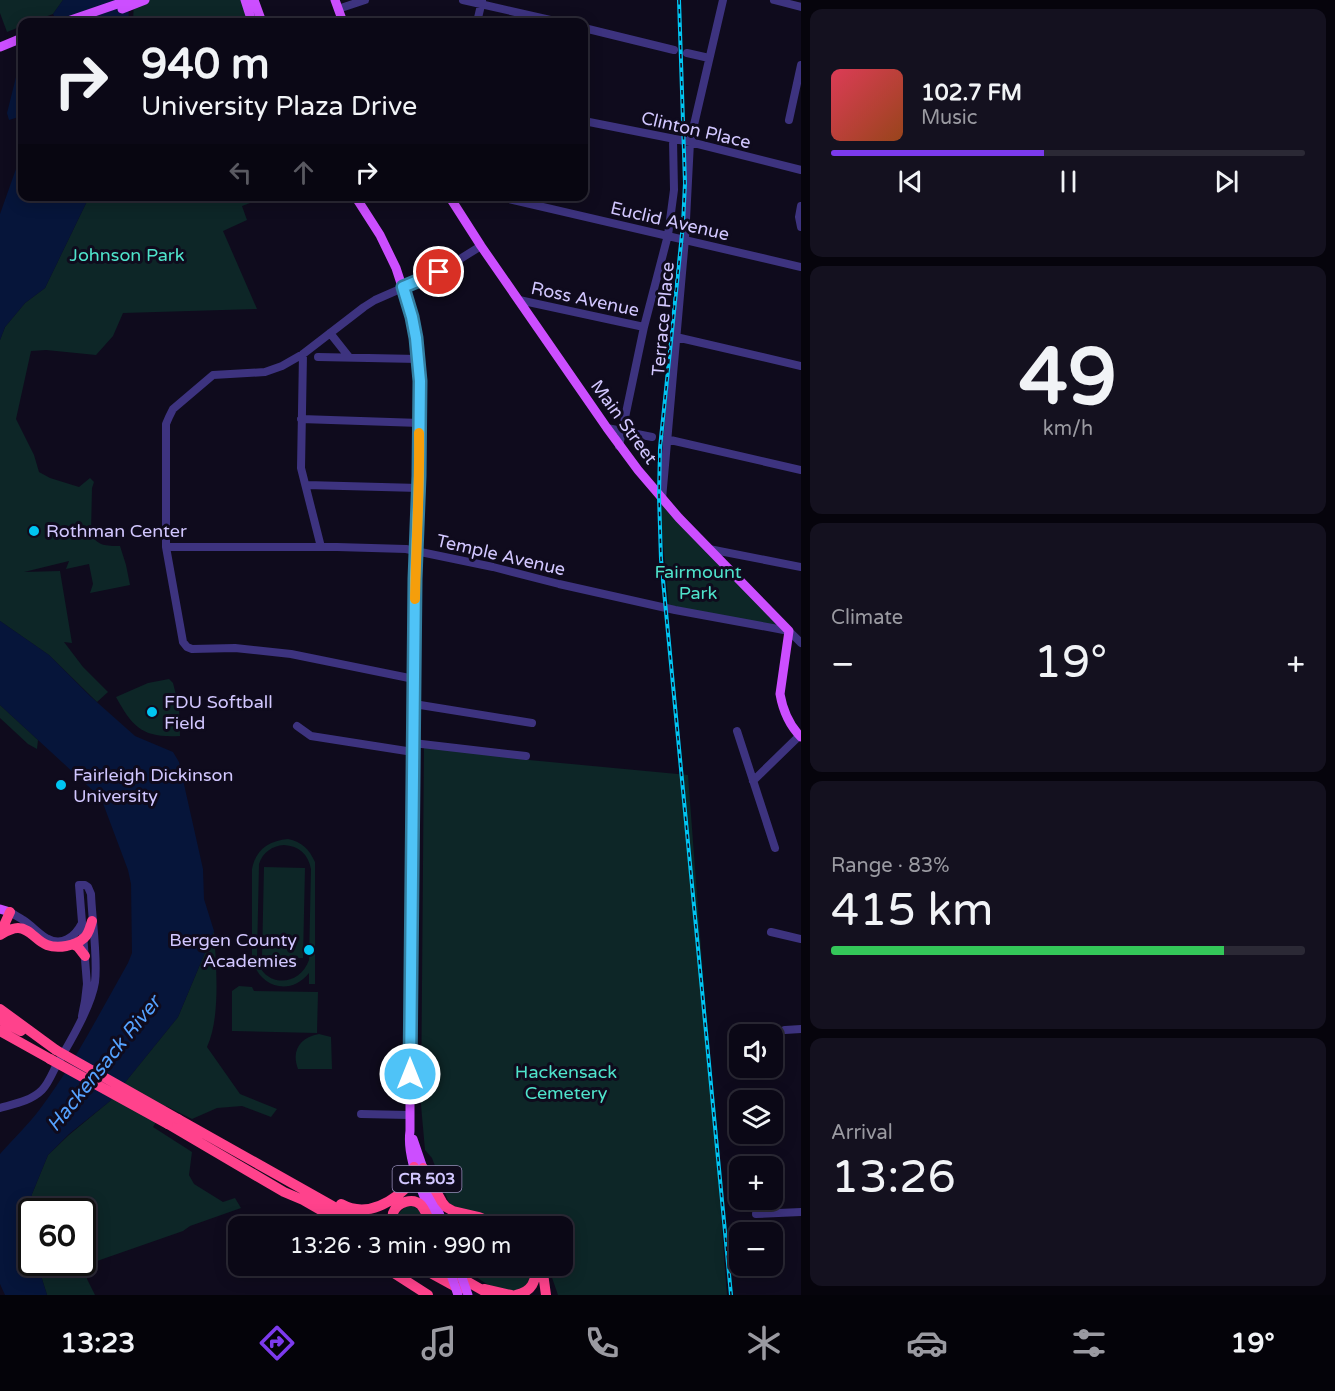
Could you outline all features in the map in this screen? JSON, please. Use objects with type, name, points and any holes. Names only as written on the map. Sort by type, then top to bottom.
[{"type":"highway","points":[[0,934],[4,913]]},
{"type":"highway","points":[[0,934],[17,928],[24,929],[47,945],[66,946],[84,938],[89,931],[88,921]]},
{"type":"highway","points":[[73,944],[85,956]]},
{"type":"highway","points":[[0,1009],[53,1054]]},
{"type":"highway","points":[[0,1020],[53,1054],[173,1122],[351,1216]]},
{"type":"highway","points":[[0,1031],[53,1054]]},
{"type":"highway","points":[[173,1122],[284,1192],[331,1216]]},
{"type":"highway","points":[[308,1192],[352,1209],[373,1209],[390,1201],[405,1189],[418,1168]]},
{"type":"highway","points":[[418,1168],[447,1207],[453,1211],[473,1216]]},
{"type":"highway","points":[[284,1192],[288,1198],[319,1216]]},
{"type":"highway","points":[[392,1216],[399,1205],[409,1201],[422,1206],[428,1216]]},
{"type":"highway","points":[[399,1276],[428,1295]]},
{"type":"highway","points":[[439,1276],[472,1292],[491,1295]]},
{"type":"highway","points":[[452,1276],[472,1292],[511,1295]]},
{"type":"highway","points":[[516,1295],[530,1288],[535,1276]]},
{"type":"highway","points":[[543,1276],[546,1295]]},
{"type":"main road","points":[[244,0],[251,18]]},
{"type":"main road","points":[[254,0],[261,18]]},
{"type":"main road","points":[[79,18],[136,1]]},
{"type":"main road","points":[[94,18],[136,1]]},
{"type":"main road","points":[[336,4],[341,18]]},
{"type":"main road","points":[[0,47],[18,41]]},
{"type":"main road","name":"CR 503","points":[[357,201],[380,235],[396,268],[412,317],[418,358],[420,423],[416,551],[409,1115],[418,1168],[431,1216]]},
{"type":"main road","name":"Main Street","points":[[452,201],[619,446],[662,499],[789,631]]},
{"type":"main road","points":[[789,631],[780,694],[788,721],[800,736]]},
{"type":"main road","name":"CR 503","points":[[418,1168],[439,1216]]},
{"type":"main road","points":[[451,1276],[458,1295]]},
{"type":"main road","points":[[463,1276],[472,1292]]},
{"type":"street","points":[[336,4],[365,0]]},
{"type":"street","points":[[463,0],[482,2],[544,18]]},
{"type":"street","name":"Terrace Place","points":[[662,499],[685,239],[690,142],[723,0]]},
{"type":"street","points":[[774,0],[801,7]]},
{"type":"street","points":[[478,18],[482,2]]},
{"type":"street","points":[[588,29],[674,50]]},
{"type":"street","points":[[687,53],[709,58]]},
{"type":"street","points":[[789,120],[801,65]]},
{"type":"street","name":"Clinton Place","points":[[588,122],[690,142],[801,170]]},
{"type":"street","points":[[619,446],[644,327],[668,236],[674,190],[673,140]]},
{"type":"street","name":"Euclid Avenue","points":[[518,201],[801,267]]},
{"type":"street","points":[[801,206],[799,217],[801,227]]},
{"type":"street","points":[[414,679],[291,654],[235,648],[192,649],[187,647],[183,642],[166,547],[166,424],[173,409],[213,375],[272,370],[282,366],[303,354],[363,308],[440,271],[481,246]]},
{"type":"street","name":"Ross Avenue","points":[[519,300],[644,327]]},
{"type":"street","points":[[330,333],[349,357]]},
{"type":"street","points":[[676,337],[801,366]]},
{"type":"street","points":[[303,354],[301,468],[321,547]]},
{"type":"street","points":[[318,357],[418,358]]},
{"type":"street","points":[[302,419],[420,423]]},
{"type":"street","points":[[607,428],[652,437]]},
{"type":"street","points":[[666,439],[801,470]]},
{"type":"street","points":[[306,485],[419,488]]},
{"type":"street","name":"Temple Avenue","points":[[166,547],[406,549],[675,610],[789,631]]},
{"type":"street","points":[[709,549],[801,567]]},
{"type":"street","name":"Main Street","points":[[789,631],[801,643]]},
{"type":"street","points":[[414,704],[532,723]]},
{"type":"street","points":[[297,726],[311,736],[526,756]]},
{"type":"street","points":[[737,731],[775,848]]},
{"type":"street","points":[[753,781],[800,736]]},
{"type":"street","points":[[0,1108],[26,1101],[42,1090],[67,1047],[91,997],[95,981],[88,921],[79,885],[88,887],[91,894],[88,921],[69,939],[54,941],[48,939],[23,920],[4,913]]},
{"type":"street","points":[[771,932],[801,939]]},
{"type":"street","points":[[82,1016],[87,984],[84,938]]},
{"type":"street","points":[[785,1030],[801,1029]]},
{"type":"street","points":[[361,1114],[409,1115]]},
{"type":"street","points":[[756,1214],[801,1212]]},
{"type":"green space","points":[[0,0],[63,0],[53,14],[42,18],[18,18],[18,28],[7,32],[0,13]]},
{"type":"green space","points":[[134,0],[251,0],[258,18],[133,18]]},
{"type":"green space","name":"Johnson Park","points":[[87,201],[255,201],[242,206],[247,220],[223,231],[257,309],[123,313],[113,336],[96,355],[46,350],[31,351],[16,419],[34,455],[39,472],[79,487],[90,478],[94,482],[91,533],[99,543],[120,546],[130,585],[90,593],[93,584],[89,564],[66,569],[69,561],[24,572],[60,571],[72,643],[64,642],[83,667],[108,692],[97,702],[49,655],[0,621],[0,340],[5,327],[25,303],[45,288]]},
{"type":"green space","name":"Fairmount Park","points":[[659,496],[789,631],[669,608]]},
{"type":"green space","name":"FDU Softball Field","points":[[169,679],[173,683],[179,707],[180,736],[157,735],[140,729],[116,697],[148,683]]},
{"type":"green space","points":[[0,705],[38,740],[37,749],[28,744],[0,718]]},
{"type":"green space","name":"Hackensack Cemetery","points":[[424,744],[529,760],[688,775],[727,1295],[558,1295],[551,1276],[573,1276],[573,1216],[488,1216],[450,1206],[432,1158],[425,1150],[421,1105]]},
{"type":"green space","points":[[281,840],[293,840],[301,844],[308,850],[315,862],[315,984],[309,984],[309,973],[293,985],[284,986],[268,982],[255,968],[252,958],[252,869],[257,856],[264,847]],"holes":[[[284,845],[302,852],[308,859],[311,869],[309,960],[304,969],[289,980],[272,979],[265,974],[257,956],[259,864],[263,856],[272,848]]]},
{"type":"green space","points":[[264,867],[305,868],[303,958],[262,958]]},
{"type":"green space","points":[[214,931],[216,1006],[207,1047],[240,1094],[277,1109],[271,1117],[242,1106],[217,1108],[192,1119],[166,1106],[153,1127],[192,1152],[189,1175],[194,1184],[223,1202],[235,1198],[241,1208],[97,1261],[98,1266],[96,1267],[96,1198],[32,1198],[32,1194],[48,1155],[110,1101],[178,1017]]},
{"type":"green space","points":[[239,986],[252,987],[254,991],[318,992],[317,1033],[232,1031],[232,991]]},
{"type":"green space","points":[[319,1034],[331,1037],[332,1069],[298,1069],[296,1056],[299,1046],[307,1038]]},
{"type":"green space","points":[[412,1206],[420,1210],[422,1216],[399,1216],[405,1207]]},
{"type":"green space","points":[[41,1276],[88,1276],[95,1295],[47,1295]]},
{"type":"green space","points":[[476,1276],[531,1276],[531,1278],[525,1288],[506,1292]]},
{"type":"water","points":[[63,0],[128,0],[129,18],[55,18],[53,14]]},
{"type":"water","points":[[18,69],[18,117],[9,120],[7,113]]},
{"type":"water","points":[[18,163],[18,201],[87,201],[45,288],[25,303],[5,327],[0,340],[0,214]]},
{"type":"water","name":"Hackensack River","points":[[0,621],[49,655],[135,736],[173,752],[179,762],[203,869],[204,899],[214,931],[178,1017],[110,1101],[69,1134],[48,1155],[32,1198],[18,1198],[18,1276],[41,1276],[47,1295],[5,1295],[0,1284],[0,1154],[52,1092],[86,1038],[128,963],[132,953],[131,884],[101,798],[0,705]]},
{"type":"railway","points":[[679,0],[685,183],[683,224],[660,448],[661,559],[731,1295]]},
{"type":"slow traffic","points":[[415,599],[419,433]]},
{"type":"place","name":"Rothman Center","points":[[34,531]]},
{"type":"place","name":"FDU Softball Field","points":[[152,712]]},
{"type":"place","name":"Fairleigh Dickinson University","points":[[61,785]]},
{"type":"place","name":"Bergen County Academies","points":[[309,950]]},
{"type":"route","points":[[410,1074],[415,579],[420,381],[416,338],[403,287],[439,272]]}]
